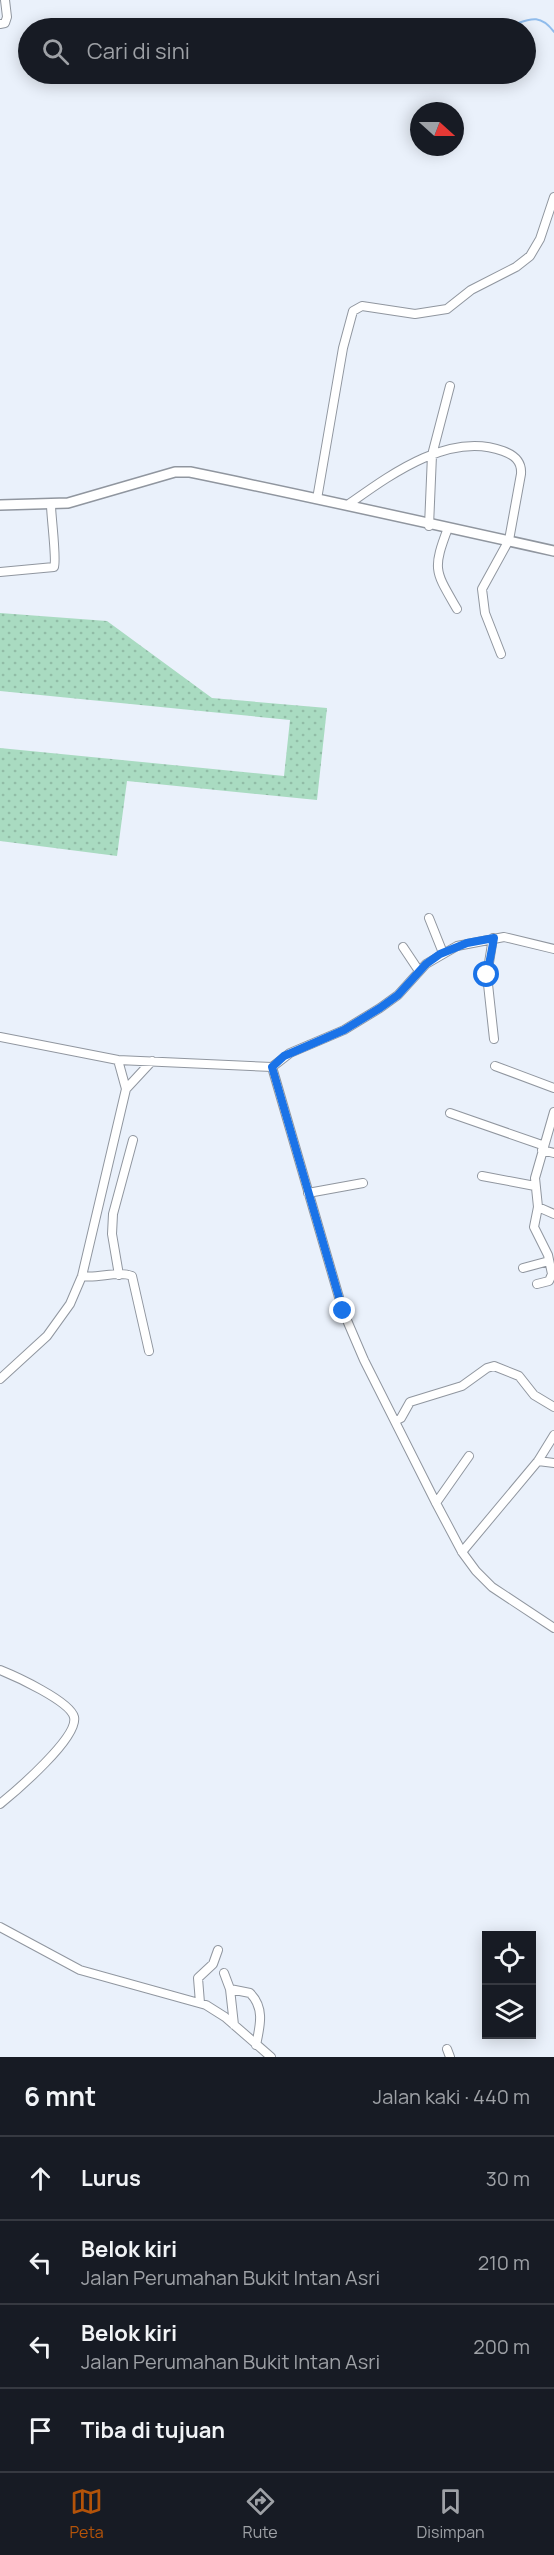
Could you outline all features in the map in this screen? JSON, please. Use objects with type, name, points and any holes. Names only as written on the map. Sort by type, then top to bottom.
[{"type":"street","points":[[0,24],[5,23],[7,18],[5,0]]},
{"type":"street","points":[[316,499],[343,348],[353,310],[362,306],[415,314],[447,309],[471,290],[516,267],[530,256],[540,239],[554,197]]},
{"type":"street","points":[[429,526],[432,455],[450,386]]},
{"type":"street","points":[[349,504],[391,474],[432,455],[454,449],[481,446],[508,453],[519,462],[520,483],[508,540],[484,582],[481,595],[501,654]]},
{"type":"street","points":[[0,506],[68,503],[182,472],[349,504],[429,526],[554,551]]},
{"type":"street","points":[[0,572],[54,567],[56,561],[51,538],[51,505]]},
{"type":"street","points":[[448,528],[437,555],[436,567],[457,609]]},
{"type":"street","points":[[429,918],[444,953]]},
{"type":"street","points":[[494,938],[487,975],[494,1039]]},
{"type":"street","points":[[1,1040],[118,1060],[272,1067],[284,1056],[344,1030],[380,1008],[398,995],[419,972],[444,953],[467,943],[494,938],[514,938],[554,950]]},
{"type":"street","points":[[403,947],[419,972]]},
{"type":"street","points":[[0,1379],[62,1319],[82,1276],[126,1089],[118,1060]]},
{"type":"street","points":[[126,1089],[152,1061]]},
{"type":"street","points":[[495,1066],[554,1088]]},
{"type":"street","points":[[272,1067],[343,1311],[436,1503],[462,1552],[492,1587],[553,1626]]},
{"type":"street","points":[[537,1284],[550,1279],[547,1250],[534,1229],[538,1207],[535,1186],[542,1148],[554,1112]]},
{"type":"street","points":[[450,1113],[554,1154]]},
{"type":"street","points":[[119,1275],[112,1234],[117,1197],[133,1140]]},
{"type":"street","points":[[482,1176],[535,1186]]},
{"type":"street","points":[[308,1193],[363,1183]]},
{"type":"street","points":[[103,1194],[117,1197]]},
{"type":"street","points":[[538,1207],[554,1214]]},
{"type":"street","points":[[523,1268],[549,1261]]},
{"type":"street","points":[[82,1276],[98,1278],[128,1274],[135,1280],[149,1351]]},
{"type":"street","points":[[395,1421],[401,1418],[410,1402],[462,1386],[487,1368],[494,1366],[519,1376],[534,1395],[554,1407]]},
{"type":"street","points":[[462,1552],[538,1461],[554,1435]]},
{"type":"street","points":[[436,1503],[469,1456]]},
{"type":"street","points":[[538,1461],[554,1463]]},
{"type":"street","points":[[0,1670],[25,1681],[65,1706],[73,1714],[74,1720],[69,1736],[21,1786],[0,1804]]},
{"type":"street","points":[[0,1928],[80,1970],[200,2003],[234,2025],[271,2057]]},
{"type":"street","points":[[200,2003],[198,1978],[213,1964],[218,1950]]},
{"type":"street","points":[[224,1973],[230,1989],[234,2025]]},
{"type":"street","points":[[230,1989],[247,1992],[259,2004],[261,2015],[256,2045]]},
{"type":"green space","points":[[0,613],[107,621],[212,698],[327,708],[317,800],[127,781],[117,856],[0,841],[0,748],[284,776],[290,720],[0,691]]},
{"type":"waterway","points":[[536,19],[548,25],[554,32]]},
{"type":"route","points":[[343,1311],[272,1067],[284,1056],[344,1030],[380,1008],[398,995],[426,964],[457,946],[494,938],[487,975]]}]
